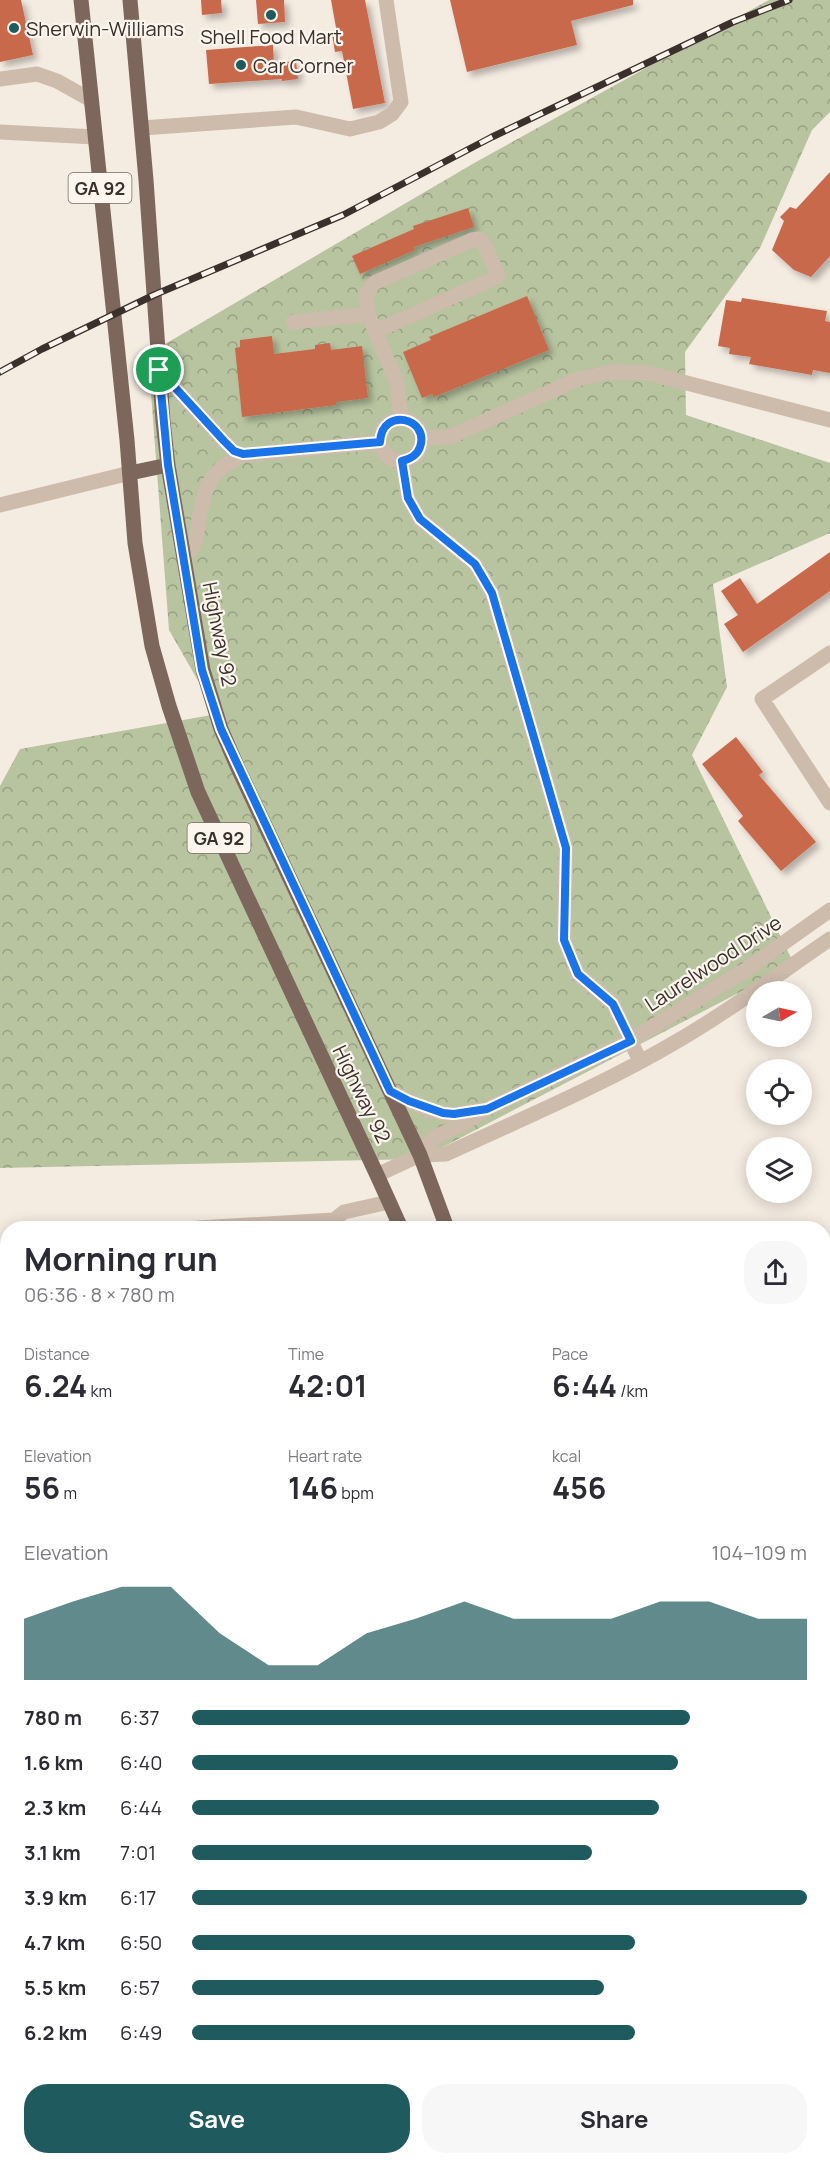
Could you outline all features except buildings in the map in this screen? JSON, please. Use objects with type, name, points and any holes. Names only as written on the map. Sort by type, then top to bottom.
[{"type":"main road","name":"Highway 92","points":[[81,0],[130,473],[135,543],[152,646],[169,706],[198,792],[398,1221]]},
{"type":"main road","name":"Highway 92","points":[[130,0],[168,465],[202,670],[221,729],[420,1155],[444,1221]]},
{"type":"main road","points":[[130,473],[168,465]]},
{"type":"street","points":[[142,128],[296,117],[350,129],[379,122],[392,114],[401,102],[386,0]]},
{"type":"street","points":[[0,79],[36,74],[57,81],[91,100]]},
{"type":"street","points":[[0,132],[95,137]]},
{"type":"street","points":[[376,332],[498,276],[484,244],[479,239],[472,240],[374,283],[366,294],[368,314],[397,383],[401,419]]},
{"type":"street","points":[[294,322],[368,314]]},
{"type":"street","points":[[159,370],[224,441],[234,451],[243,454],[380,442]]},
{"type":"street","points":[[421,438],[450,437],[578,380],[611,372],[648,374],[830,420]]},
{"type":"street","points":[[401,419],[414,424],[421,438],[419,450],[415,456],[402,461],[388,457],[380,442],[384,428],[395,420],[401,419]]},
{"type":"street","points":[[185,557],[195,545],[199,517],[214,473],[243,454]]},
{"type":"street","points":[[402,461],[408,498],[420,519],[475,564],[492,593],[566,848],[564,940],[578,974],[613,1004],[640,1061]]},
{"type":"street","points":[[0,505],[130,473]]},
{"type":"street","points":[[830,652],[762,699],[830,803]]},
{"type":"street","name":"Laurelwood Drive","points":[[420,1155],[433,1138],[463,1124],[487,1109],[631,1041],[744,971],[830,910]]},
{"type":"street","name":"Laurelwood Drive","points":[[377,1175],[420,1155],[446,1155],[612,1077],[717,1017],[830,939]]},
{"type":"street","name":"Laurelwood Drive","points":[[390,1091],[409,1101],[443,1113],[454,1114],[487,1109]]},
{"type":"street","points":[[316,1221],[333,1220],[344,1212],[389,1202]]},
{"type":"green space","points":[[769,0],[830,0],[830,112],[812,130],[760,248],[685,352],[686,415],[830,463],[830,533],[713,584],[727,687],[692,755],[794,964],[761,981],[746,981],[746,989],[420,1159],[0,1168],[0,786],[20,749],[217,714],[169,630],[148,354],[476,162]]},
{"type":"railway","points":[[0,372],[154,295],[343,215],[492,137],[733,22],[789,0]]},
{"type":"place","name":"Shell Food Mart","points":[[271,15]]},
{"type":"place","name":"Sherwin-Williams","points":[[14,28]]},
{"type":"place","name":"Car Corner","points":[[241,65]]},
{"type":"route","points":[[159,370],[234,451],[243,454],[380,442],[384,428],[389,423],[401,419],[414,424],[418,429],[421,436],[419,450],[415,456],[402,461],[408,498],[420,519],[475,564],[492,593],[566,848],[564,940],[578,974],[613,1004],[631,1041],[487,1109],[454,1114],[443,1113],[433,1111],[390,1091],[237,766],[221,729],[202,670],[168,465],[159,370]]}]
